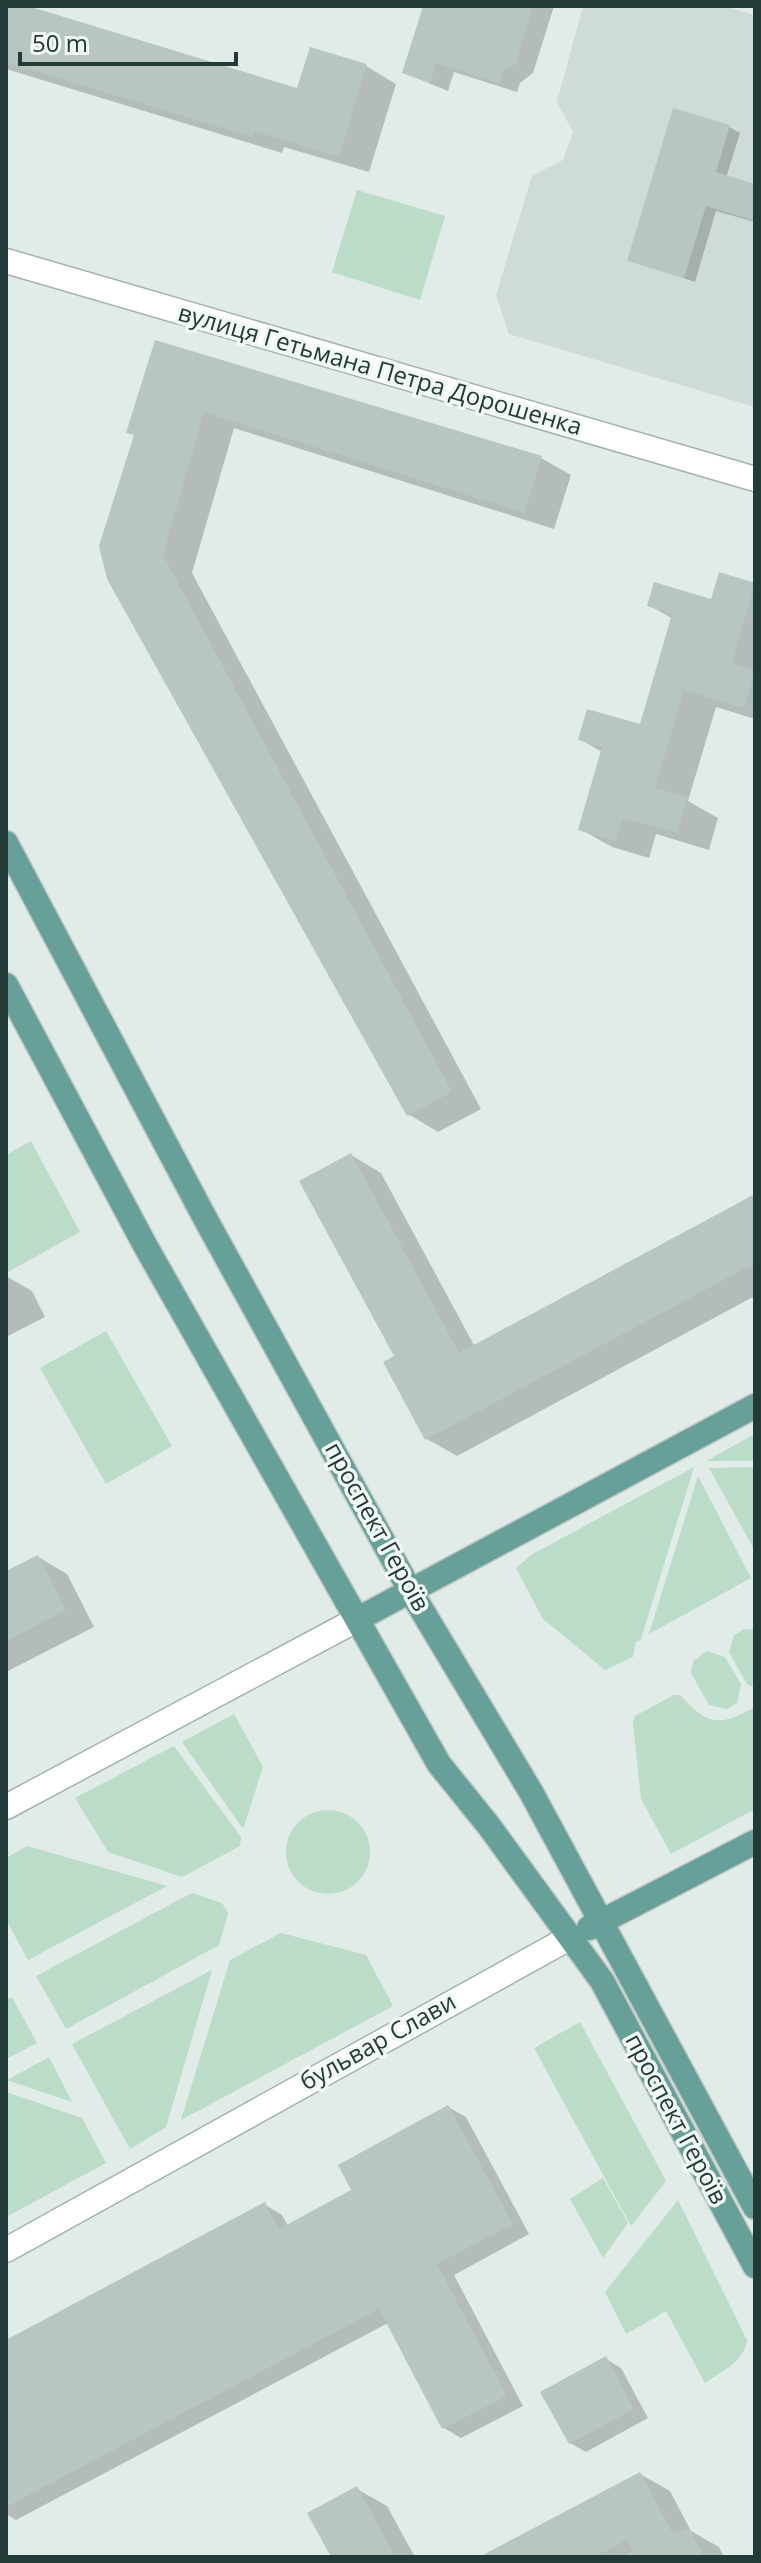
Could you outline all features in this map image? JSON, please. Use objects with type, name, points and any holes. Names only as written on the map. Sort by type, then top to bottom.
[{"type":"main road","name":"проспект Героїв","points":[[6,843],[206,1220],[411,1592],[531,1792],[755,2207]]},
{"type":"main road","name":"проспект Героїв","points":[[6,985],[146,1247],[439,1764],[489,1826],[602,1981],[755,2266]]},
{"type":"main road","points":[[358,1619],[755,1406]]},
{"type":"main road","name":"бульвар Слави","points":[[569,1938],[755,1842]]},
{"type":"street","name":"вулиця Гетьмана Петра Дорошенка","points":[[6,261],[755,479]]},
{"type":"street","points":[[6,1807],[358,1619]]},
{"type":"street","name":"бульвар Слави","points":[[6,2250],[569,1938]]},
{"type":"shaded area","points":[[583,6],[723,6],[755,15],[755,407],[509,334],[496,295],[532,176],[563,160],[573,132],[557,102]]},
{"type":"green space","points":[[357,190],[445,216],[420,300],[332,272]]},
{"type":"green space","points":[[31,1141],[80,1232],[6,1273],[6,1155]]},
{"type":"green space","points":[[106,1331],[172,1446],[106,1484],[40,1368]]},
{"type":"green space","points":[[755,1434],[755,1461],[706,1461]]},
{"type":"green space","points":[[694,1467],[641,1639],[636,1642],[633,1657],[605,1670],[543,1619],[516,1568],[531,1555]]},
{"type":"green space","points":[[755,1467],[755,1551],[709,1468]]},
{"type":"green space","points":[[698,1476],[751,1578],[649,1634]]},
{"type":"green space","points":[[745,1629],[755,1630],[755,1688],[747,1684],[729,1652],[734,1635]]},
{"type":"green space","points":[[707,1651],[725,1657],[741,1684],[737,1703],[727,1709],[709,1705],[691,1673],[693,1661]]},
{"type":"green space","points":[[674,1695],[680,1695],[698,1713],[714,1720],[732,1718],[755,1707],[755,1809],[671,1854],[641,1799],[633,1722],[635,1716]]},
{"type":"green space","points":[[234,1714],[263,1767],[243,1829],[182,1742]]},
{"type":"green space","points":[[174,1746],[241,1837],[240,1846],[182,1877],[108,1852],[75,1798]]},
{"type":"green space","points":[[328,1810],[344,1813],[358,1822],[367,1836],[370,1852],[367,1868],[358,1882],[344,1891],[328,1894],[312,1891],[298,1882],[289,1868],[286,1852],[289,1836],[298,1822],[312,1813]]},
{"type":"green space","points":[[27,1846],[167,1886],[28,1960],[6,1920],[6,1858]]},
{"type":"green space","points":[[192,1893],[222,1903],[228,1913],[219,1945],[66,2029],[36,1976]]},
{"type":"green space","points":[[281,1933],[366,1955],[393,2006],[181,2120],[230,1960]]},
{"type":"green space","points":[[212,1970],[166,2127],[130,2149],[72,2044]]},
{"type":"green space","points":[[12,1997],[37,2043],[6,2059],[6,2000]]},
{"type":"green space","points":[[580,2022],[666,2181],[631,2226],[534,2048]]},
{"type":"green space","points":[[49,2057],[72,2102],[7,2080]]},
{"type":"green space","points":[[6,2092],[82,2118],[106,2163],[6,2217]]},
{"type":"green space","points":[[603,2178],[628,2223],[603,2258],[570,2199]]},
{"type":"green space","points":[[678,2200],[747,2340],[737,2360],[705,2383],[666,2311],[626,2334],[605,2292]]},
{"type":"building","points":[[6,6],[28,6],[297,88],[310,47],[367,64],[339,157],[254,131],[252,137],[6,62]]},
{"type":"building","points":[[423,6],[533,6],[516,63],[502,73],[499,83],[436,63],[430,83],[402,73]]},
{"type":"building","points":[[673,108],[730,125],[716,172],[755,184],[755,221],[706,206],[684,278],[627,261]]},
{"type":"building","points":[[155,340],[542,456],[524,513],[204,412],[163,555],[452,1092],[407,1116],[107,579],[99,546],[134,435],[126,433]]},
{"type":"building","points":[[719,572],[755,583],[732,663],[755,671],[744,708],[684,690],[655,788],[687,797],[677,833],[623,818],[616,841],[578,830],[602,747],[578,740],[587,709],[640,724],[672,614],[647,606],[654,582],[711,599]]},
{"type":"building","points":[[351,1153],[459,1353],[755,1194],[755,1263],[425,1440],[383,1362],[394,1356],[299,1181]]},
{"type":"building","points":[[38,1555],[66,1610],[6,1641],[6,1571]]},
{"type":"building","points":[[448,2105],[513,2224],[437,2264],[507,2396],[442,2429],[379,2309],[6,2507],[6,2340],[265,2202],[279,2229],[351,2190],[338,2165]]},
{"type":"building","points":[[606,2356],[634,2409],[569,2444],[540,2392]]},
{"type":"building","points":[[640,2472],[673,2534],[689,2528],[704,2557],[619,2557],[633,2551],[627,2540],[595,2557],[479,2557]]},
{"type":"building","points":[[357,2486],[395,2557],[331,2557],[307,2513]]}]
